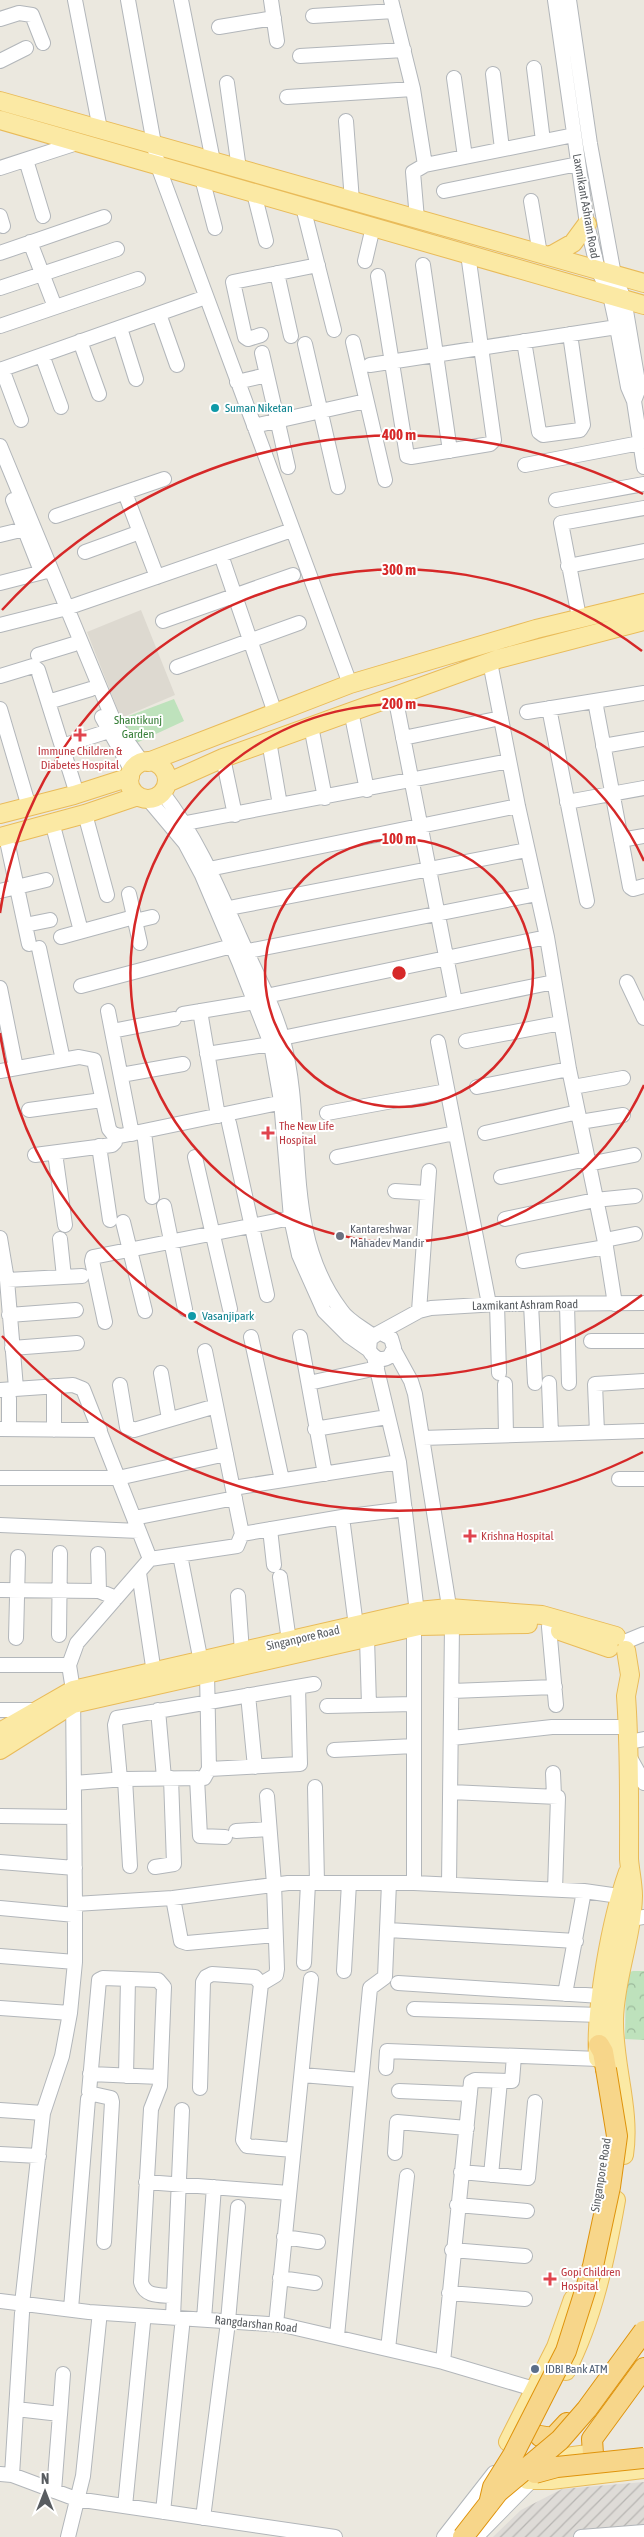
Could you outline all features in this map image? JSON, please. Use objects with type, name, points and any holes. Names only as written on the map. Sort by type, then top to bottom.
[{"type":"highway","points":[[488,2504],[493,2488],[513,2455],[566,2351],[578,2321],[593,2266],[610,2187],[617,2136],[601,2058]]},
{"type":"highway","points":[[542,2441],[558,2436],[644,2322]]},
{"type":"highway","points":[[463,2537],[498,2492],[560,2440],[587,2409],[644,2331]]},
{"type":"highway","points":[[469,2537],[511,2493],[531,2478],[565,2445],[593,2413],[644,2344]]},
{"type":"highway","points":[[593,2454],[592,2439],[644,2368]]},
{"type":"highway","points":[[531,2478],[558,2467],[644,2458]]},
{"type":"main road","points":[[0,101],[644,283]]},
{"type":"main road","points":[[0,120],[644,305]]},
{"type":"main road","points":[[545,255],[573,243],[587,224]]},
{"type":"main road","points":[[0,814],[75,795],[350,684],[579,617],[644,603]]},
{"type":"main road","points":[[3,836],[82,815],[154,792],[223,758],[490,662],[644,621]]},
{"type":"main road","points":[[138,768],[130,785],[154,792]]},
{"type":"main road","points":[[138,768],[162,768],[154,792]]},
{"type":"main road","name":"Singanpore Road","points":[[0,1732],[38,1710],[73,1697],[154,1673],[204,1668],[242,1652],[289,1642],[361,1632],[450,1616],[542,1615],[619,1646]]},
{"type":"main road","name":"Singanpore Road","points":[[450,1616],[533,1624],[619,1646]]},
{"type":"main road","name":"Singanpore Road","points":[[0,1750],[73,1697],[361,1632]]},
{"type":"main road","name":"Singanpore Road","points":[[542,2441],[537,2426],[578,2348],[608,2247],[627,2134],[614,2021],[617,1989],[637,1918],[630,1866],[632,1741],[626,1696],[620,1681],[619,1646]]},
{"type":"main road","name":"Singanpore Road","points":[[508,2442],[556,2347],[584,2264],[608,2134],[601,2058],[601,1996],[619,1896],[630,1866]]},
{"type":"main road","points":[[644,2449],[566,2456],[529,2435],[514,2437],[508,2442],[504,2448],[503,2461],[506,2470],[512,2476],[551,2480],[644,2469]]},
{"type":"main road","points":[[531,2478],[541,2474],[545,2469],[548,2454],[542,2441]]},
{"type":"street","points":[[75,0],[100,129]]},
{"type":"street","points":[[128,0],[158,166],[350,684]]},
{"type":"street","points":[[181,0],[213,161]]},
{"type":"street","points":[[271,0],[277,41]]},
{"type":"street","points":[[560,0],[590,144],[606,272]]},
{"type":"street","name":"Laxmikant Ashram Road","points":[[560,0],[575,141],[587,224],[617,297],[617,327],[628,387],[634,401],[644,467]]},
{"type":"street","points":[[313,16],[393,6],[414,89],[425,165]]},
{"type":"street","points":[[0,18],[18,13],[32,15],[43,43]]},
{"type":"street","points":[[219,27],[274,18]]},
{"type":"street","points":[[0,61],[26,48]]},
{"type":"street","points":[[300,56],[404,50]]},
{"type":"street","points":[[534,68],[543,141]]},
{"type":"street","points":[[493,74],[502,149]]},
{"type":"street","points":[[454,78],[465,157]]},
{"type":"street","points":[[227,83],[239,168]]},
{"type":"street","points":[[287,97],[414,89]]},
{"type":"street","points":[[346,121],[352,201]]},
{"type":"street","points":[[417,219],[413,172],[425,165],[543,141],[575,141],[590,144]]},
{"type":"street","points":[[0,168],[77,143]]},
{"type":"street","points":[[26,160],[43,216]]},
{"type":"street","points":[[444,191],[578,164]]},
{"type":"street","points":[[202,178],[215,228]]},
{"type":"street","points":[[254,193],[266,241]]},
{"type":"street","points":[[531,201],[545,255]]},
{"type":"street","points":[[303,207],[334,330]]},
{"type":"street","points":[[0,253],[104,218]]},
{"type":"street","points":[[365,261],[373,227]]},
{"type":"street","points":[[30,242],[54,307]]},
{"type":"street","points":[[0,288],[117,249]]},
{"type":"street","points":[[378,276],[407,456],[490,444],[494,440],[468,254]]},
{"type":"street","points":[[261,335],[245,337],[233,282],[318,265]]},
{"type":"street","points":[[423,265],[450,451]]},
{"type":"street","points":[[276,273],[291,336]]},
{"type":"street","points":[[0,326],[138,278]]},
{"type":"street","points":[[21,420],[1,369],[206,297]]},
{"type":"street","points":[[617,297],[639,388],[634,401]]},
{"type":"street","points":[[159,314],[177,365]]},
{"type":"street","points":[[370,366],[617,327]]},
{"type":"street","points":[[120,328],[136,379]]},
{"type":"street","points":[[524,342],[540,432],[543,435],[580,430],[583,425],[570,334]]},
{"type":"street","points":[[80,342],[99,394]]},
{"type":"street","points":[[353,342],[385,480]]},
{"type":"street","points":[[305,344],[338,487]]},
{"type":"street","points":[[262,353],[288,466]]},
{"type":"street","points":[[42,355],[61,406]]},
{"type":"street","points":[[237,382],[267,375]]},
{"type":"street","points":[[254,426],[277,419],[366,401]]},
{"type":"street","points":[[525,465],[640,444]]},
{"type":"street","points":[[0,446],[7,484]]},
{"type":"street","points":[[0,468],[30,528],[46,571],[114,724],[138,768]]},
{"type":"street","points":[[56,516],[164,479]]},
{"type":"street","points":[[556,500],[644,484]]},
{"type":"street","points":[[125,492],[157,577]]},
{"type":"street","points":[[579,617],[561,523],[644,508]]},
{"type":"street","points":[[0,535],[30,528]]},
{"type":"street","points":[[0,625],[64,609],[292,530]]},
{"type":"street","points":[[85,552],[140,532]]},
{"type":"street","points":[[568,566],[644,551]]},
{"type":"street","points":[[221,555],[275,713]]},
{"type":"street","points":[[0,583],[46,571]]},
{"type":"street","points":[[163,621],[293,575]]},
{"type":"street","points":[[64,609],[74,644],[109,732],[138,768]]},
{"type":"street","points":[[177,667],[299,623]]},
{"type":"street","points":[[38,655],[74,644]]},
{"type":"street","points":[[490,662],[527,850],[547,938],[569,1069],[606,1244],[615,1304]]},
{"type":"street","points":[[0,676],[36,667],[107,895]]},
{"type":"street","points":[[48,702],[91,689]]},
{"type":"street","points":[[527,712],[644,693]]},
{"type":"street","points":[[395,696],[455,1002]]},
{"type":"street","points":[[595,701],[630,887],[633,889],[644,886]]},
{"type":"street","points":[[549,708],[588,901]]},
{"type":"street","points":[[0,709],[29,807]]},
{"type":"street","points":[[350,711],[367,790]]},
{"type":"street","points":[[403,738],[501,718]]},
{"type":"street","points":[[311,726],[325,798]]},
{"type":"street","points":[[62,746],[109,732]]},
{"type":"street","points":[[603,746],[644,739]]},
{"type":"street","points":[[269,741],[280,805]]},
{"type":"street","points":[[223,758],[235,815]]},
{"type":"street","points":[[186,823],[367,790],[509,761]]},
{"type":"street","points":[[567,802],[644,788]]},
{"type":"street","points":[[154,792],[186,823],[229,908],[248,951],[261,999],[277,1041],[300,1204],[311,1256],[324,1284],[341,1311],[385,1339],[413,1387],[450,1616],[452,1738],[449,1885]]},
{"type":"street","points":[[154,792],[202,875],[232,946],[261,999]]},
{"type":"street","points":[[209,869],[419,824],[518,806]]},
{"type":"street","points":[[52,822],[81,932]]},
{"type":"street","points":[[3,836],[25,925],[34,946],[63,1060]]},
{"type":"street","points":[[621,840],[644,836]]},
{"type":"street","points":[[229,908],[527,850]]},
{"type":"street","points":[[0,891],[46,880]]},
{"type":"street","points":[[129,894],[140,943]]},
{"type":"street","points":[[248,951],[537,894]]},
{"type":"street","points":[[61,937],[135,919],[152,917]]},
{"type":"street","points":[[25,925],[50,920]]},
{"type":"street","points":[[112,1031],[445,957],[547,938]]},
{"type":"street","points":[[81,986],[232,946]]},
{"type":"street","points":[[207,1054],[554,982]]},
{"type":"street","points":[[627,982],[644,1018]]},
{"type":"street","points":[[0,988],[16,1068]]},
{"type":"street","points":[[108,1011],[120,1075],[171,1242],[185,1309]]},
{"type":"street","points":[[200,1011],[207,1054],[252,1226],[267,1295]]},
{"type":"street","points":[[466,1041],[561,1023]]},
{"type":"street","points":[[438,1042],[493,1304],[502,1379],[506,1435]]},
{"type":"street","points":[[0,1071],[79,1057],[94,1060],[109,1129],[115,1135],[223,1120],[286,1101]]},
{"type":"street","points":[[120,1075],[183,1064]]},
{"type":"street","points":[[477,1087],[569,1069]]},
{"type":"street","points":[[573,1087],[622,1078]]},
{"type":"street","points":[[327,1113],[447,1091]]},
{"type":"street","points":[[29,1110],[102,1100]]},
{"type":"street","points":[[286,1101],[291,1218],[299,1255],[319,1302],[344,1332],[374,1359]]},
{"type":"street","points":[[485,1134],[579,1117],[622,1115]]},
{"type":"street","points":[[337,1156],[456,1134]]},
{"type":"street","points":[[35,1155],[114,1144],[115,1135]]},
{"type":"street","points":[[100,1146],[116,1221],[130,1249],[145,1311]]},
{"type":"street","points":[[55,1152],[65,1225]]},
{"type":"street","points":[[501,1177],[588,1161],[634,1155]]},
{"type":"street","points":[[195,1157],[230,1309]]},
{"type":"street","points":[[414,1884],[414,1704],[417,1622],[405,1508],[398,1462],[369,1343],[385,1339],[414,1314],[428,1171]]},
{"type":"street","points":[[395,1191],[427,1193]]},
{"type":"street","points":[[505,1219],[596,1200],[635,1196]]},
{"type":"street","points":[[105,1322],[92,1262],[96,1256],[291,1218]]},
{"type":"street","points":[[523,1262],[606,1244],[635,1234]]},
{"type":"street","points":[[0,1238],[7,1280],[12,1348],[4,1429],[100,1430]]},
{"type":"street","points":[[60,1239],[64,1277]]},
{"type":"street","points":[[7,1280],[82,1276]]},
{"type":"street","name":"Laxmikant Ashram Road","points":[[414,1314],[431,1308],[493,1304],[644,1304]]},
{"type":"street","points":[[530,1304],[551,1434]]},
{"type":"street","points":[[567,1304],[569,1383]]},
{"type":"street","points":[[9,1315],[76,1310]]},
{"type":"street","points":[[251,1337],[282,1480]]},
{"type":"street","points":[[300,1337],[325,1474]]},
{"type":"street","points":[[309,1383],[374,1359],[385,1359],[385,1339]]},
{"type":"street","points":[[591,1341],[644,1341]]},
{"type":"street","points":[[12,1348],[77,1343]]},
{"type":"street","points":[[205,1351],[242,1534],[237,1546],[150,1560],[77,1643],[69,1665],[73,1697],[75,1962],[70,2012],[62,2056],[43,2112],[22,2308],[16,2410],[6,2474],[76,2499],[335,2537]]},
{"type":"street","points":[[161,1373],[169,1418]]},
{"type":"street","points":[[597,1432],[595,1384],[644,1381]]},
{"type":"street","points":[[8,1392],[78,1385],[83,1389],[150,1560]]},
{"type":"street","points":[[120,1385],[127,1427],[134,1430],[169,1418],[216,1406]]},
{"type":"street","points":[[54,1386],[54,1430]]},
{"type":"street","points":[[316,1429],[387,1417]]},
{"type":"street","points":[[422,1438],[644,1431]]},
{"type":"street","points":[[0,1478],[118,1478],[226,1454]]},
{"type":"street","points":[[0,1525],[137,1525],[234,1493],[282,1480],[398,1462]]},
{"type":"street","points":[[619,1479],[644,1479]]},
{"type":"street","points":[[242,1534],[405,1508]]},
{"type":"street","points":[[342,1517],[361,1632],[369,1705]]},
{"type":"street","points":[[270,1529],[289,1642]]},
{"type":"street","points":[[59,1635],[60,1553]]},
{"type":"street","points":[[98,1554],[99,1590]]},
{"type":"street","points":[[74,1783],[122,1779],[206,1777],[209,1769],[208,1702],[204,1668],[180,1555]]},
{"type":"street","points":[[16,1638],[18,1557]]},
{"type":"street","points":[[139,1572],[154,1673]]},
{"type":"street","points":[[0,1590],[99,1590],[116,1598]]},
{"type":"street","points":[[238,1596],[242,1652]]},
{"type":"street","points":[[549,1627],[556,1705]]},
{"type":"street","points":[[619,1646],[644,1634]]},
{"type":"street","points":[[0,1665],[69,1665]]},
{"type":"street","points":[[130,1866],[115,1720],[121,1716],[314,1684]]},
{"type":"street","points":[[209,1769],[300,1764],[298,1687]]},
{"type":"street","points":[[452,1691],[554,1687]]},
{"type":"street","points":[[248,1695],[254,1767]]},
{"type":"street","points":[[327,1706],[414,1704]]},
{"type":"street","points":[[0,1710],[38,1710]]},
{"type":"street","points":[[155,1866],[174,1864],[167,1778],[158,1710]]},
{"type":"street","points":[[452,1738],[552,1727],[632,1741],[644,1783]]},
{"type":"street","points":[[334,1750],[414,1746]]},
{"type":"street","points":[[553,1774],[554,1796]]},
{"type":"street","points":[[197,1778],[200,1836],[269,1829]]},
{"type":"street","points":[[304,1963],[312,1884],[315,1787]]},
{"type":"street","points":[[451,1792],[554,1796],[558,1798],[555,1890]]},
{"type":"street","points":[[260,1984],[276,1976],[274,1884],[266,1796]]},
{"type":"street","points":[[0,1816],[74,1817]]},
{"type":"street","points":[[0,1862],[75,1868]]},
{"type":"street","points":[[0,1908],[75,1910],[274,1884],[449,1885],[584,1891],[619,1896]]},
{"type":"street","points":[[344,1971],[349,1884]]},
{"type":"street","points":[[337,2336],[370,1988],[385,1977],[389,1884]]},
{"type":"street","points":[[565,1994],[584,1891]]},
{"type":"street","points":[[173,1898],[178,1935],[181,1941],[187,1944],[276,1935]]},
{"type":"street","points":[[388,1930],[576,1941]]},
{"type":"street","points":[[0,1956],[75,1962]]},
{"type":"street","points":[[200,2088],[203,1982],[206,1977],[212,1974],[255,1976],[260,1984],[243,2140],[247,2146],[293,2150]]},
{"type":"street","points":[[89,2092],[99,1980],[103,1978],[158,1980],[164,1987],[160,2086],[151,2109],[141,2282],[143,2289],[148,2294],[173,2296]]},
{"type":"street","points":[[126,2076],[128,1979]]},
{"type":"street","points":[[276,2324],[311,1980]]},
{"type":"street","points":[[398,1983],[601,1996]]},
{"type":"street","points":[[0,2008],[70,2012]]},
{"type":"street","points":[[414,2008],[600,2015]]},
{"type":"street","points":[[386,2068],[387,2051],[601,2058]]},
{"type":"street","points":[[443,2362],[452,2250],[472,2080],[512,2081],[514,2056]]},
{"type":"street","points":[[90,2074],[160,2077]]},
{"type":"street","points":[[302,2075],[361,2080]]},
{"type":"street","points":[[491,2175],[500,2082]]},
{"type":"street","points":[[399,2091],[470,2094]]},
{"type":"street","points":[[71,2309],[88,2099],[93,2094],[107,2095],[111,2098],[112,2102],[104,2242]]},
{"type":"street","points":[[461,2172],[528,2178],[535,2102]]},
{"type":"street","points":[[0,2110],[43,2112]]},
{"type":"street","points":[[163,2512],[178,2322],[173,2296],[180,2185],[182,2110]]},
{"type":"street","points":[[396,2153],[397,2122],[467,2128]]},
{"type":"street","points":[[0,2154],[39,2156]]},
{"type":"street","points":[[388,2349],[407,2176]]},
{"type":"street","points":[[146,2182],[289,2193]]},
{"type":"street","points":[[204,2320],[214,2187]]},
{"type":"street","points":[[457,2205],[527,2211]]},
{"type":"street","points":[[203,2518],[227,2326],[238,2207]]},
{"type":"street","points":[[284,2237],[318,2242]]},
{"type":"street","points":[[452,2250],[525,2256]]},
{"type":"street","points":[[280,2278],[315,2283]]},
{"type":"street","points":[[450,2293],[524,2299]]},
{"type":"street","name":"Rangdarshan Road","points":[[0,2301],[22,2308],[71,2309],[178,2322],[204,2320],[227,2326],[276,2324],[337,2336],[443,2362],[534,2388]]},
{"type":"street","points":[[68,2537],[83,2476],[99,2321]]},
{"type":"street","points":[[125,2506],[143,2323]]},
{"type":"street","points":[[54,2491],[64,2374]]},
{"type":"street","points":[[16,2410],[60,2416]]},
{"type":"street","points":[[444,2537],[503,2461]]},
{"type":"street","points":[[476,2537],[531,2478]]},
{"type":"street","points":[[581,2537],[644,2532]]},
{"type":"shaded area","points":[[141,610],[175,695],[121,718],[87,632]]},
{"type":"shaded area","points":[[644,2482],[644,2537],[493,2537],[521,2510],[562,2489]]},
{"type":"green space","name":"Shantikunj Garden","points":[[174,699],[184,721],[132,745],[118,720]]},
{"type":"green space","points":[[644,1971],[644,2040],[625,2039],[626,1973]]},
{"type":"place","name":"Suman Niketan","points":[[215,408]]},
{"type":"place","name":"Immune Children & Diabetes Hospital","points":[[80,735]]},
{"type":"place","name":"The New Life Hospital","points":[[268,1133]]},
{"type":"place","name":"Kantareshwar Mahadev Mandir","points":[[340,1236]]},
{"type":"place","name":"Vasanjipark","points":[[192,1316]]},
{"type":"place","name":"Krishna Hospital","points":[[470,1536]]},
{"type":"place","name":"Gopi Children Hospital","points":[[550,2279]]},
{"type":"place","name":"IDBI Bank ATM","points":[[535,2369]]}]
